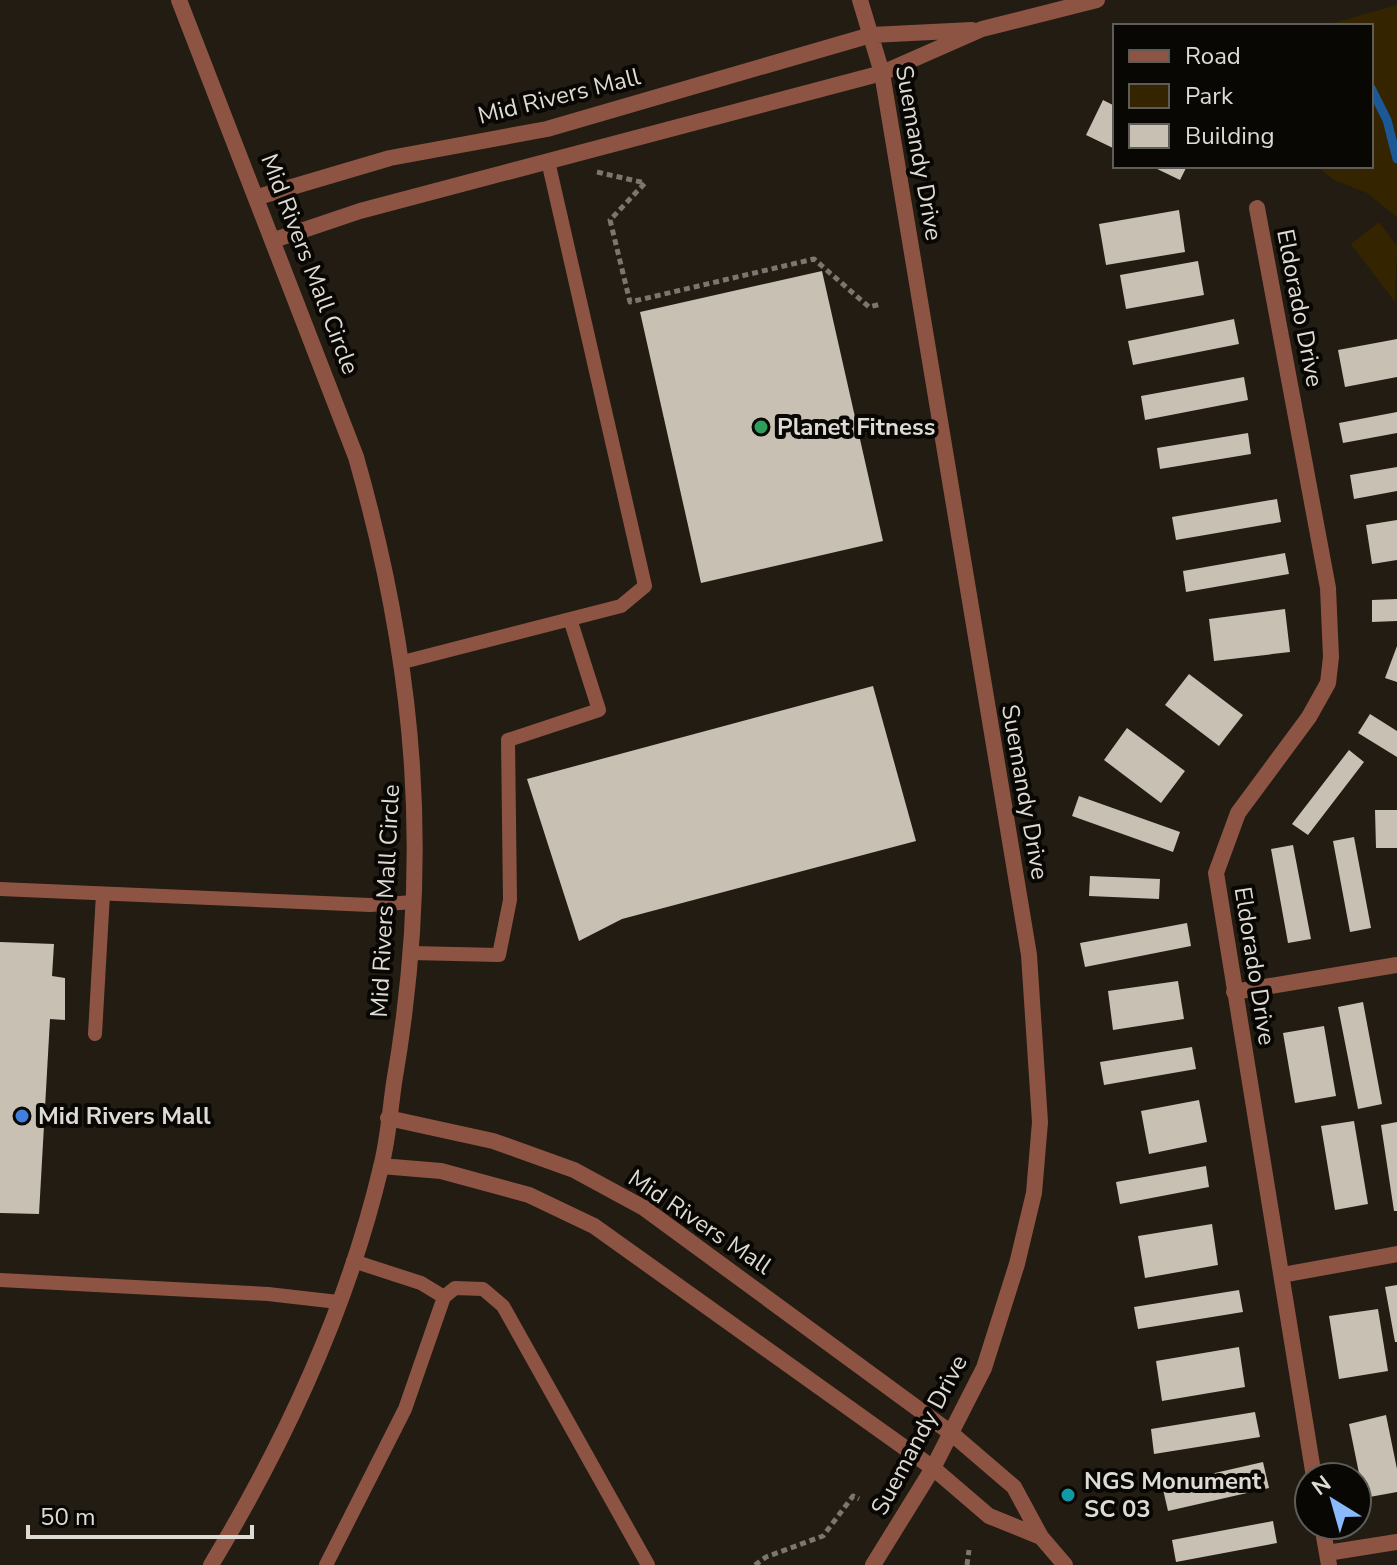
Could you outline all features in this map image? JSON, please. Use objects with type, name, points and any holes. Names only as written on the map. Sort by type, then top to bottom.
[{"type":"street","name":"Mid Rivers Mall Circle","points":[[179,0],[348,429],[378,533],[403,662],[415,773],[414,902],[407,1009],[381,1166],[353,1261],[297,1403],[255,1492],[211,1565]]},
{"type":"street","name":"Suemandy Drive","points":[[860,0],[882,73],[1029,955],[1039,1080],[1036,1172],[1017,1264],[984,1368],[933,1468],[873,1565]]},
{"type":"street","points":[[274,240],[360,211],[882,73],[982,29],[1097,0]]},
{"type":"street","name":"Mid Rivers Mall","points":[[258,197],[390,158],[547,129],[871,35],[982,29]]},
{"type":"street","name":"Eldorado Drive","points":[[1257,208],[1328,588],[1331,645],[1328,683],[1322,695],[1238,813],[1225,841],[1216,873],[1311,1461]]},
{"type":"street","points":[[1234,992],[1397,965]]},
{"type":"street","name":"Mid Rivers Mall","points":[[388,1118],[493,1141],[574,1170],[644,1208],[951,1433],[1014,1487],[1041,1537],[1065,1565]]},
{"type":"street","points":[[381,1166],[441,1171],[529,1195],[594,1226],[933,1468],[989,1516],[1041,1537]]},
{"type":"street","points":[[1282,1275],[1397,1254]]},
{"type":"street","points":[[1328,1559],[1397,1542]]},
{"type":"lane","points":[[403,662],[621,606],[645,586],[548,161]]},
{"type":"lane","points":[[411,953],[499,955],[510,900],[508,740],[599,710],[570,619]]},
{"type":"lane","points":[[0,889],[370,905],[414,902]]},
{"type":"lane","points":[[95,1034],[103,894]]},
{"type":"lane","points":[[353,1261],[421,1283],[444,1297]]},
{"type":"lane","points":[[0,1280],[268,1294],[338,1302]]},
{"type":"lane","points":[[326,1565],[405,1409],[444,1297],[455,1288],[483,1289],[503,1306],[648,1565]]},
{"type":"path","points":[[593,171],[645,183],[610,220],[630,302],[814,259],[869,307],[881,304]]},
{"type":"path","points":[[755,1565],[766,1557],[823,1536],[853,1496],[859,1499]]},
{"type":"path","points":[[967,1565],[969,1550]]},
{"type":"green space","points":[[1397,5],[1397,217],[1367,193],[1334,180],[1319,168],[1373,168],[1373,24],[1330,24]]},
{"type":"green space","points":[[1379,222],[1397,246],[1395,302],[1351,244]]},
{"type":"building","points":[[1103,100],[1113,105],[1113,148],[1086,135]]},
{"type":"building","points":[[1155,168],[1186,168],[1180,180]]},
{"type":"building","points":[[1179,210],[1185,252],[1106,265],[1099,224]]},
{"type":"building","points":[[1198,261],[1204,295],[1126,309],[1120,275]]},
{"type":"building","name":"Planet Fitness","points":[[822,271],[883,541],[701,583],[640,312]]},
{"type":"building","points":[[1234,319],[1239,344],[1133,365],[1128,341]]},
{"type":"building","points":[[1397,339],[1397,377],[1345,387],[1338,350]]},
{"type":"building","points":[[1244,377],[1248,400],[1145,420],[1141,396]]},
{"type":"building","points":[[1397,412],[1397,433],[1343,443],[1339,423]]},
{"type":"building","points":[[1248,433],[1251,454],[1160,469],[1157,448]]},
{"type":"building","points":[[1397,467],[1397,491],[1354,499],[1350,475]]},
{"type":"building","points":[[1277,499],[1281,522],[1176,540],[1172,517]]},
{"type":"building","points":[[1397,520],[1397,560],[1372,564],[1366,525]]},
{"type":"building","points":[[1285,553],[1289,574],[1186,592],[1183,571]]},
{"type":"building","points":[[1397,599],[1397,621],[1372,622],[1372,600]]},
{"type":"building","points":[[1285,609],[1290,652],[1214,661],[1209,619]]},
{"type":"building","points":[[1397,646],[1397,682],[1385,678]]},
{"type":"building","points":[[1189,674],[1243,715],[1219,746],[1165,705]]},
{"type":"building","points":[[873,686],[916,841],[622,919],[579,941],[527,779]]},
{"type":"building","points":[[1370,714],[1397,731],[1397,757],[1358,733]]},
{"type":"building","points":[[1127,728],[1185,771],[1161,803],[1104,760]]},
{"type":"building","points":[[1349,750],[1364,762],[1308,835],[1292,824]]},
{"type":"building","points":[[1079,796],[1180,832],[1173,852],[1072,816]]},
{"type":"building","points":[[1375,810],[1397,810],[1397,848],[1376,848]]},
{"type":"building","points":[[1354,837],[1371,928],[1350,932],[1333,841]]},
{"type":"building","points":[[1293,845],[1311,939],[1288,943],[1271,849]]},
{"type":"building","points":[[1090,876],[1160,879],[1159,899],[1089,896]]},
{"type":"building","points":[[1187,923],[1191,946],[1085,967],[1080,943]]},
{"type":"building","name":"Mid Rivers Mall","points":[[0,942],[54,944],[52,976],[65,978],[65,1020],[50,1019],[39,1214],[0,1213]]},
{"type":"building","points":[[1178,981],[1184,1019],[1113,1030],[1108,991]]},
{"type":"building","points":[[1363,1002],[1382,1104],[1358,1109],[1338,1007]]},
{"type":"building","points":[[1324,1026],[1336,1096],[1295,1103],[1283,1033]]},
{"type":"building","points":[[1192,1047],[1196,1069],[1104,1085],[1100,1062]]},
{"type":"building","points":[[1199,1100],[1207,1142],[1149,1154],[1141,1111]]},
{"type":"building","points":[[1354,1121],[1368,1204],[1335,1210],[1321,1126]]},
{"type":"building","points":[[1397,1122],[1397,1211],[1394,1211],[1381,1125]]},
{"type":"building","points":[[1206,1166],[1209,1187],[1120,1204],[1116,1182]]},
{"type":"building","points":[[1212,1224],[1218,1265],[1145,1278],[1138,1236]]},
{"type":"building","points":[[1397,1285],[1397,1342],[1395,1342],[1385,1287]]},
{"type":"building","points":[[1239,1290],[1243,1312],[1138,1329],[1134,1307]]},
{"type":"building","points":[[1378,1309],[1388,1371],[1339,1379],[1329,1316]]},
{"type":"building","points":[[1239,1347],[1245,1387],[1162,1401],[1156,1361]]},
{"type":"building","points":[[1255,1412],[1260,1437],[1154,1454],[1151,1429]]},
{"type":"building","points":[[1386,1415],[1397,1469],[1397,1492],[1373,1496],[1373,1461],[1356,1461],[1349,1424]]},
{"type":"building","points":[[1263,1462],[1269,1488],[1168,1511],[1162,1485]]},
{"type":"building","points":[[1273,1521],[1277,1543],[1176,1562],[1172,1540]]},
{"type":"waterway","points":[[1373,92],[1387,120],[1397,159]]},
{"type":"place","name":"Planet Fitness","points":[[761,427]]},
{"type":"place","name":"Mid Rivers Mall","points":[[22,1116]]},
{"type":"place","name":"NGS Monument SC 03","points":[[1068,1495]]}]
